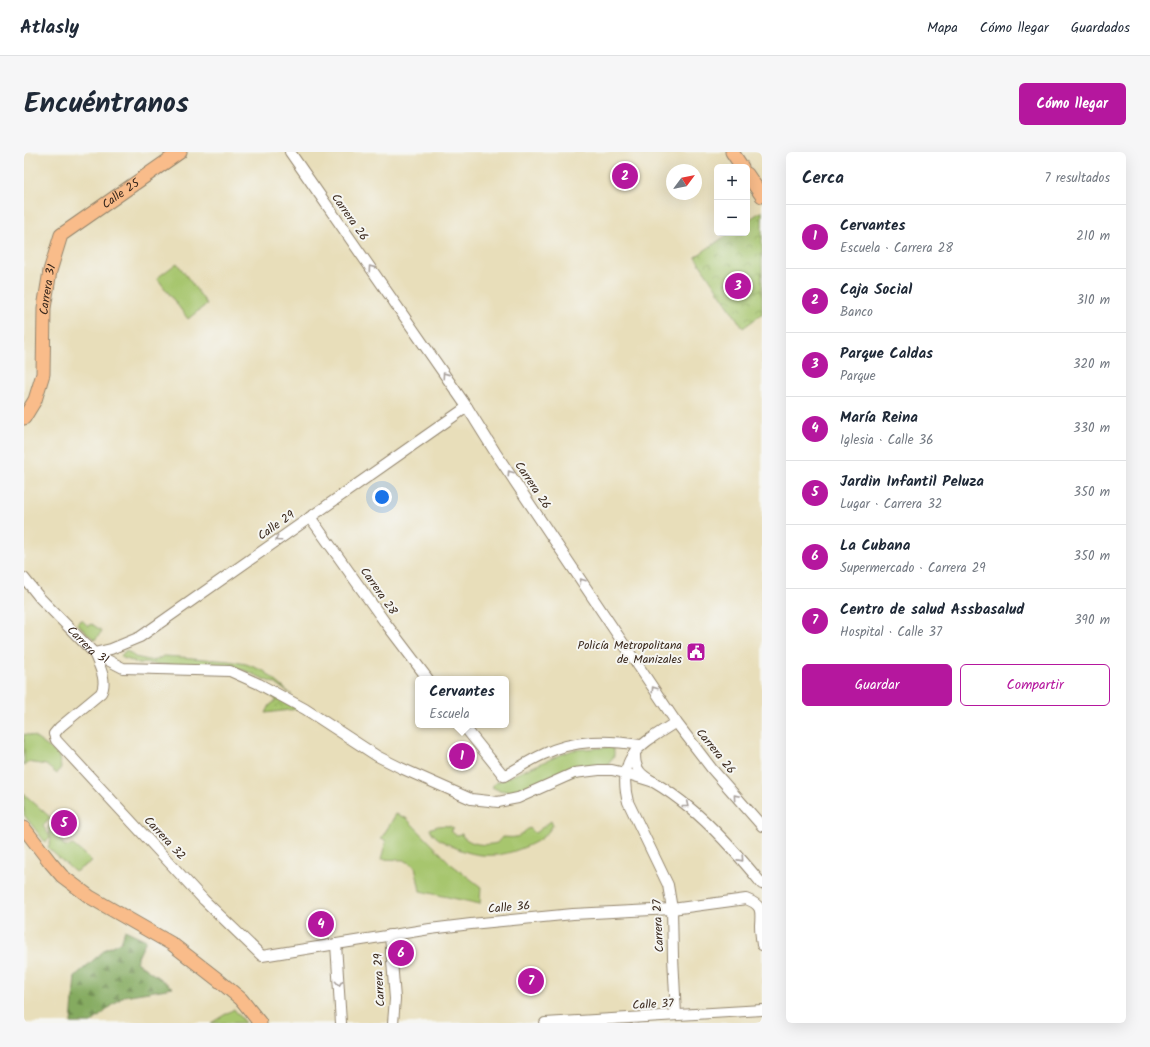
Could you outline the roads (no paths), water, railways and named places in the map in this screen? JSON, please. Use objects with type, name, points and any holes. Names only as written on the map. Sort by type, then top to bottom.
[{"type":"main road","name":"Calle 25","points":[[61,235],[179,152]]},
{"type":"main road","points":[[732,152],[740,164]]},
{"type":"main road","points":[[750,178],[762,196]]},
{"type":"main road","name":"Carrera 31","points":[[24,418],[35,400],[42,374],[44,308],[50,271],[61,235]]},
{"type":"main road","points":[[24,828],[62,876],[90,896],[172,944],[218,979],[241,999],[260,1023]]},
{"type":"street","name":"Carrera 26","points":[[290,152],[467,407],[676,722],[712,769],[762,826]]},
{"type":"street","name":"Calle 29","points":[[94,653],[111,649],[140,637],[467,407]]},
{"type":"street","name":"Carrera 28","points":[[310,517],[384,621],[426,676]]},
{"type":"street","name":"Carrera 31","points":[[24,578],[40,598],[94,653],[124,668],[230,671],[260,684],[305,709],[378,756],[400,768],[471,799],[498,802],[518,798],[574,773],[600,770],[625,772],[654,782]]},
{"type":"street","name":"Carrera 32","points":[[94,653],[104,681],[103,690],[60,727],[54,734],[56,740],[204,900],[262,956]]},
{"type":"street","points":[[625,772],[638,748],[676,722]]},
{"type":"street","points":[[465,728],[504,776],[545,753],[568,745],[592,741],[610,741],[638,748]]},
{"type":"street","points":[[638,748],[635,761],[638,770],[645,778],[654,782],[702,818],[762,884]]},
{"type":"street","name":"Carrera 27","points":[[625,772],[625,788],[628,802],[668,885],[672,909],[676,1016]]},
{"type":"street","name":"Calle 36","points":[[262,956],[390,935],[471,924],[573,914],[672,909],[746,899],[758,906],[762,916],[760,924],[762,945]]},
{"type":"street","name":"Carrera 29","points":[[390,935],[395,1000],[394,1023]]},
{"type":"street","points":[[336,944],[341,1023]]},
{"type":"street","name":"Calle 37","points":[[545,1023],[762,1010]]},
{"type":"place","name":"Caja Social","points":[[625,176]]},
{"type":"place","name":"Parque Caldas","points":[[738,286]]},
{"type":"place","name":"Policía Metropolitana de Manizales","points":[[696,652]]},
{"type":"place","name":"Cervantes","points":[[462,756]]},
{"type":"place","name":"Jardin Infantil Peluza","points":[[64,823]]},
{"type":"place","name":"María Reina","points":[[321,924]]},
{"type":"place","name":"La Cubana","points":[[401,953]]},
{"type":"place","name":"Centro de salud Assbasalud","points":[[531,981]]}]
